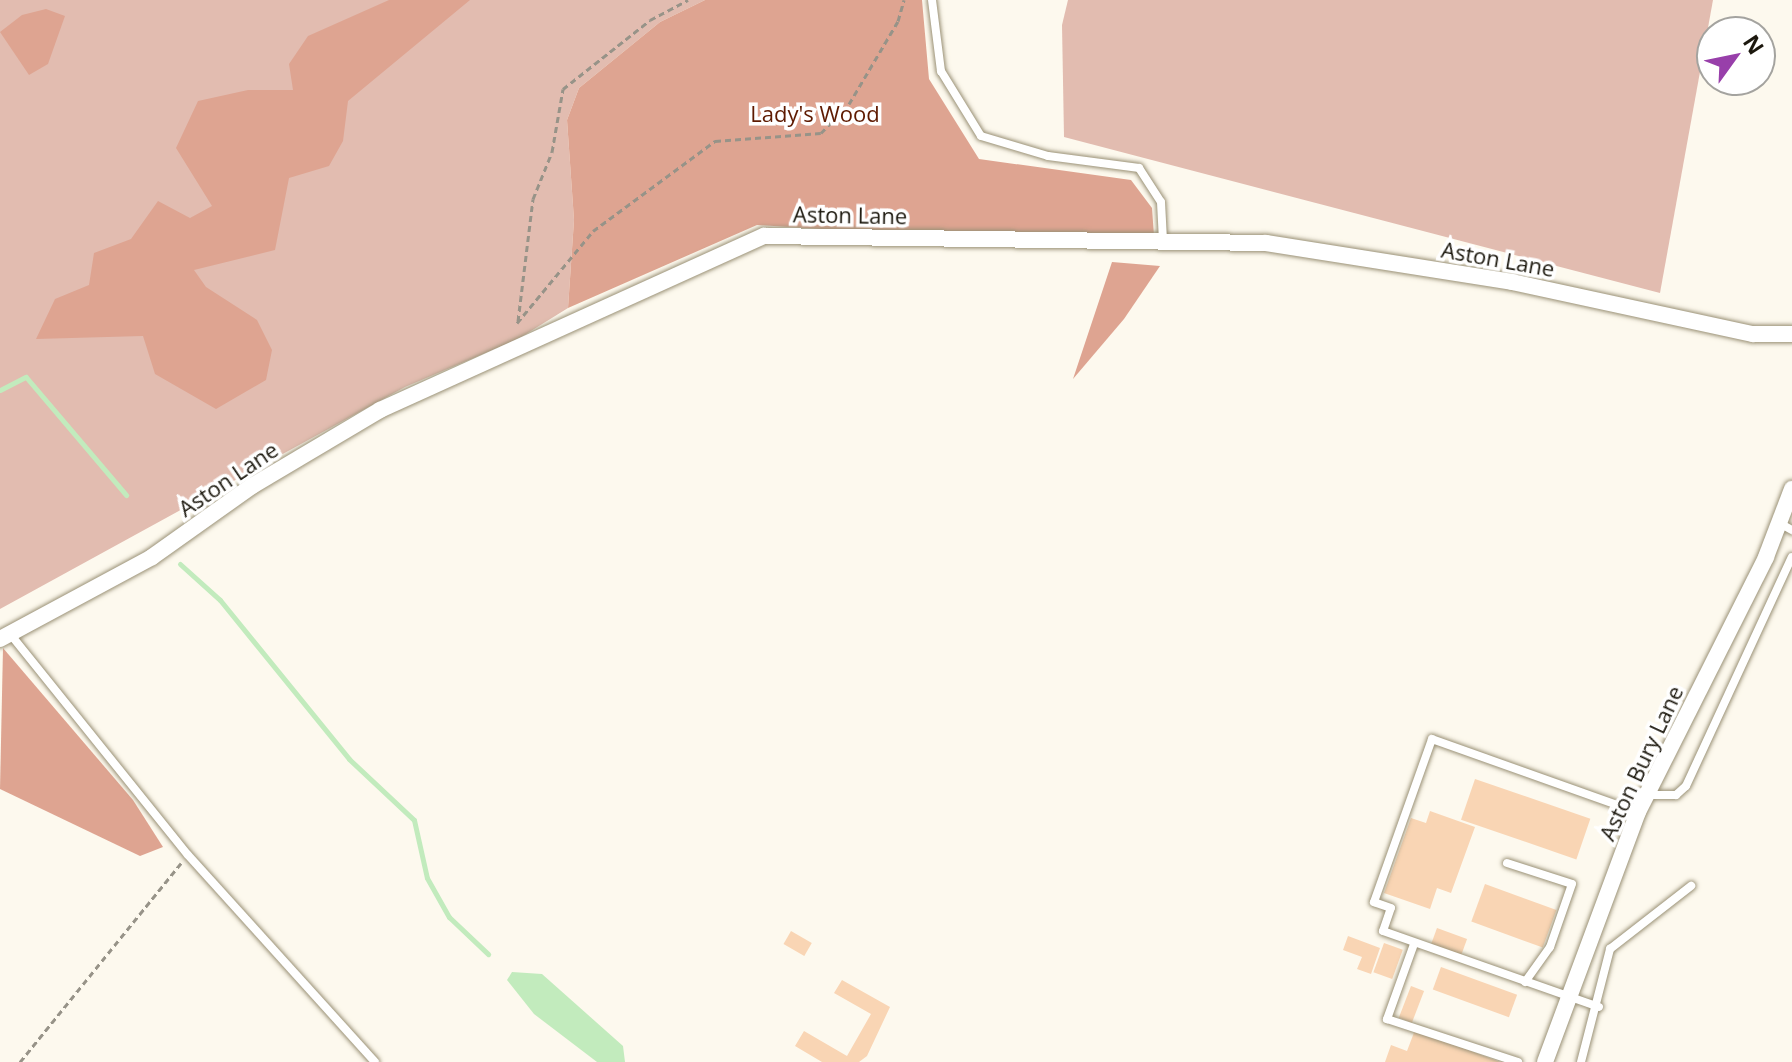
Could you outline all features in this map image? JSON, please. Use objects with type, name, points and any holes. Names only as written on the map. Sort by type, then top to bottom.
[{"type":"street","name":"Aston Lane","points":[[6,637],[152,557],[252,486],[380,410],[764,236],[1266,243],[1512,282],[1753,334],[1792,334]]},
{"type":"street","name":"Aston Bury Lane","points":[[1545,1062],[1638,812],[1786,527],[1792,489]]},
{"type":"lane","points":[[932,0],[941,71],[981,136],[1048,156],[1139,168],[1161,202],[1163,241]]},
{"type":"lane","points":[[1646,795],[1676,795],[1686,786],[1792,557]]},
{"type":"lane","points":[[6,637],[188,855],[375,1062]]},
{"type":"lane","points":[[1599,1007],[1383,931],[1391,908],[1374,902],[1432,739],[1638,812]]},
{"type":"lane","points":[[1507,863],[1572,884],[1550,947],[1525,982]]},
{"type":"lane","points":[[1581,1062],[1599,1007],[1610,949],[1691,886]]},
{"type":"lane","points":[[1414,944],[1387,1019],[1518,1062]]},
{"type":"path","points":[[520,346],[517,323],[533,199],[552,152],[563,89],[650,20],[688,0]]},
{"type":"path","points":[[517,323],[593,231],[715,141],[821,133],[849,104],[898,21],[904,0]]},
{"type":"path","points":[[20,1062],[153,892],[188,855]]},
{"type":"shaded area","points":[[0,0],[705,0],[660,22],[579,88],[567,120],[574,220],[568,308],[518,339],[405,387],[0,609]]},
{"type":"shaded area","points":[[1068,0],[1713,0],[1710,16],[1696,16],[1696,94],[1660,293],[1064,137],[1062,25]]},
{"type":"shaded area","points":[[512,972],[542,974],[623,1046],[625,1062],[597,1062],[534,1014],[507,980]]},
{"type":"green space","points":[[389,0],[470,0],[348,101],[343,141],[329,166],[289,178],[275,250],[194,270],[206,287],[257,320],[272,350],[266,380],[216,409],[155,374],[143,336],[36,339],[55,299],[89,285],[94,253],[131,239],[158,201],[190,218],[212,206],[176,148],[198,101],[248,90],[293,90],[289,64],[308,36]]},
{"type":"green space","name":"Lady's Wood","points":[[705,0],[922,0],[929,79],[979,159],[1131,180],[1152,208],[1154,236],[901,234],[757,225],[568,308],[574,220],[567,120],[579,88],[660,22]]},
{"type":"green space","points":[[46,9],[65,16],[48,64],[29,75],[0,32],[22,15]]},
{"type":"green space","points":[[1112,262],[1160,266],[1124,319],[1073,379]]},
{"type":"green space","points":[[3,648],[133,800],[163,847],[140,856],[0,789]]},
{"type":"building","points":[[1475,779],[1590,819],[1576,859],[1461,820]]},
{"type":"building","points":[[1430,811],[1475,827],[1451,893],[1437,888],[1430,909],[1384,893],[1411,818],[1426,823]]},
{"type":"building","points":[[1485,884],[1556,910],[1543,948],[1471,922]]},
{"type":"building","points":[[1437,928],[1467,939],[1460,958],[1430,947]]},
{"type":"building","points":[[791,931],[812,943],[804,956],[784,944]]},
{"type":"building","points":[[1348,936],[1380,948],[1371,974],[1357,969],[1362,957],[1343,950]]},
{"type":"building","points":[[1384,943],[1403,950],[1392,979],[1373,972]]},
{"type":"building","points":[[1441,967],[1517,995],[1509,1017],[1433,990]]},
{"type":"building","points":[[842,980],[890,1007],[867,1056],[859,1062],[822,1062],[795,1046],[804,1031],[847,1056],[871,1014],[834,993]]},
{"type":"building","points":[[1411,986],[1424,991],[1412,1023],[1399,1018]]},
{"type":"building","points":[[1415,1030],[1500,1062],[1385,1062],[1391,1045],[1407,1051]]},
{"type":"waterway","points":[[0,390],[26,377],[126,495]]},
{"type":"waterway","points":[[180,564],[220,600],[349,759],[414,820],[427,878],[449,917],[488,954]]}]
